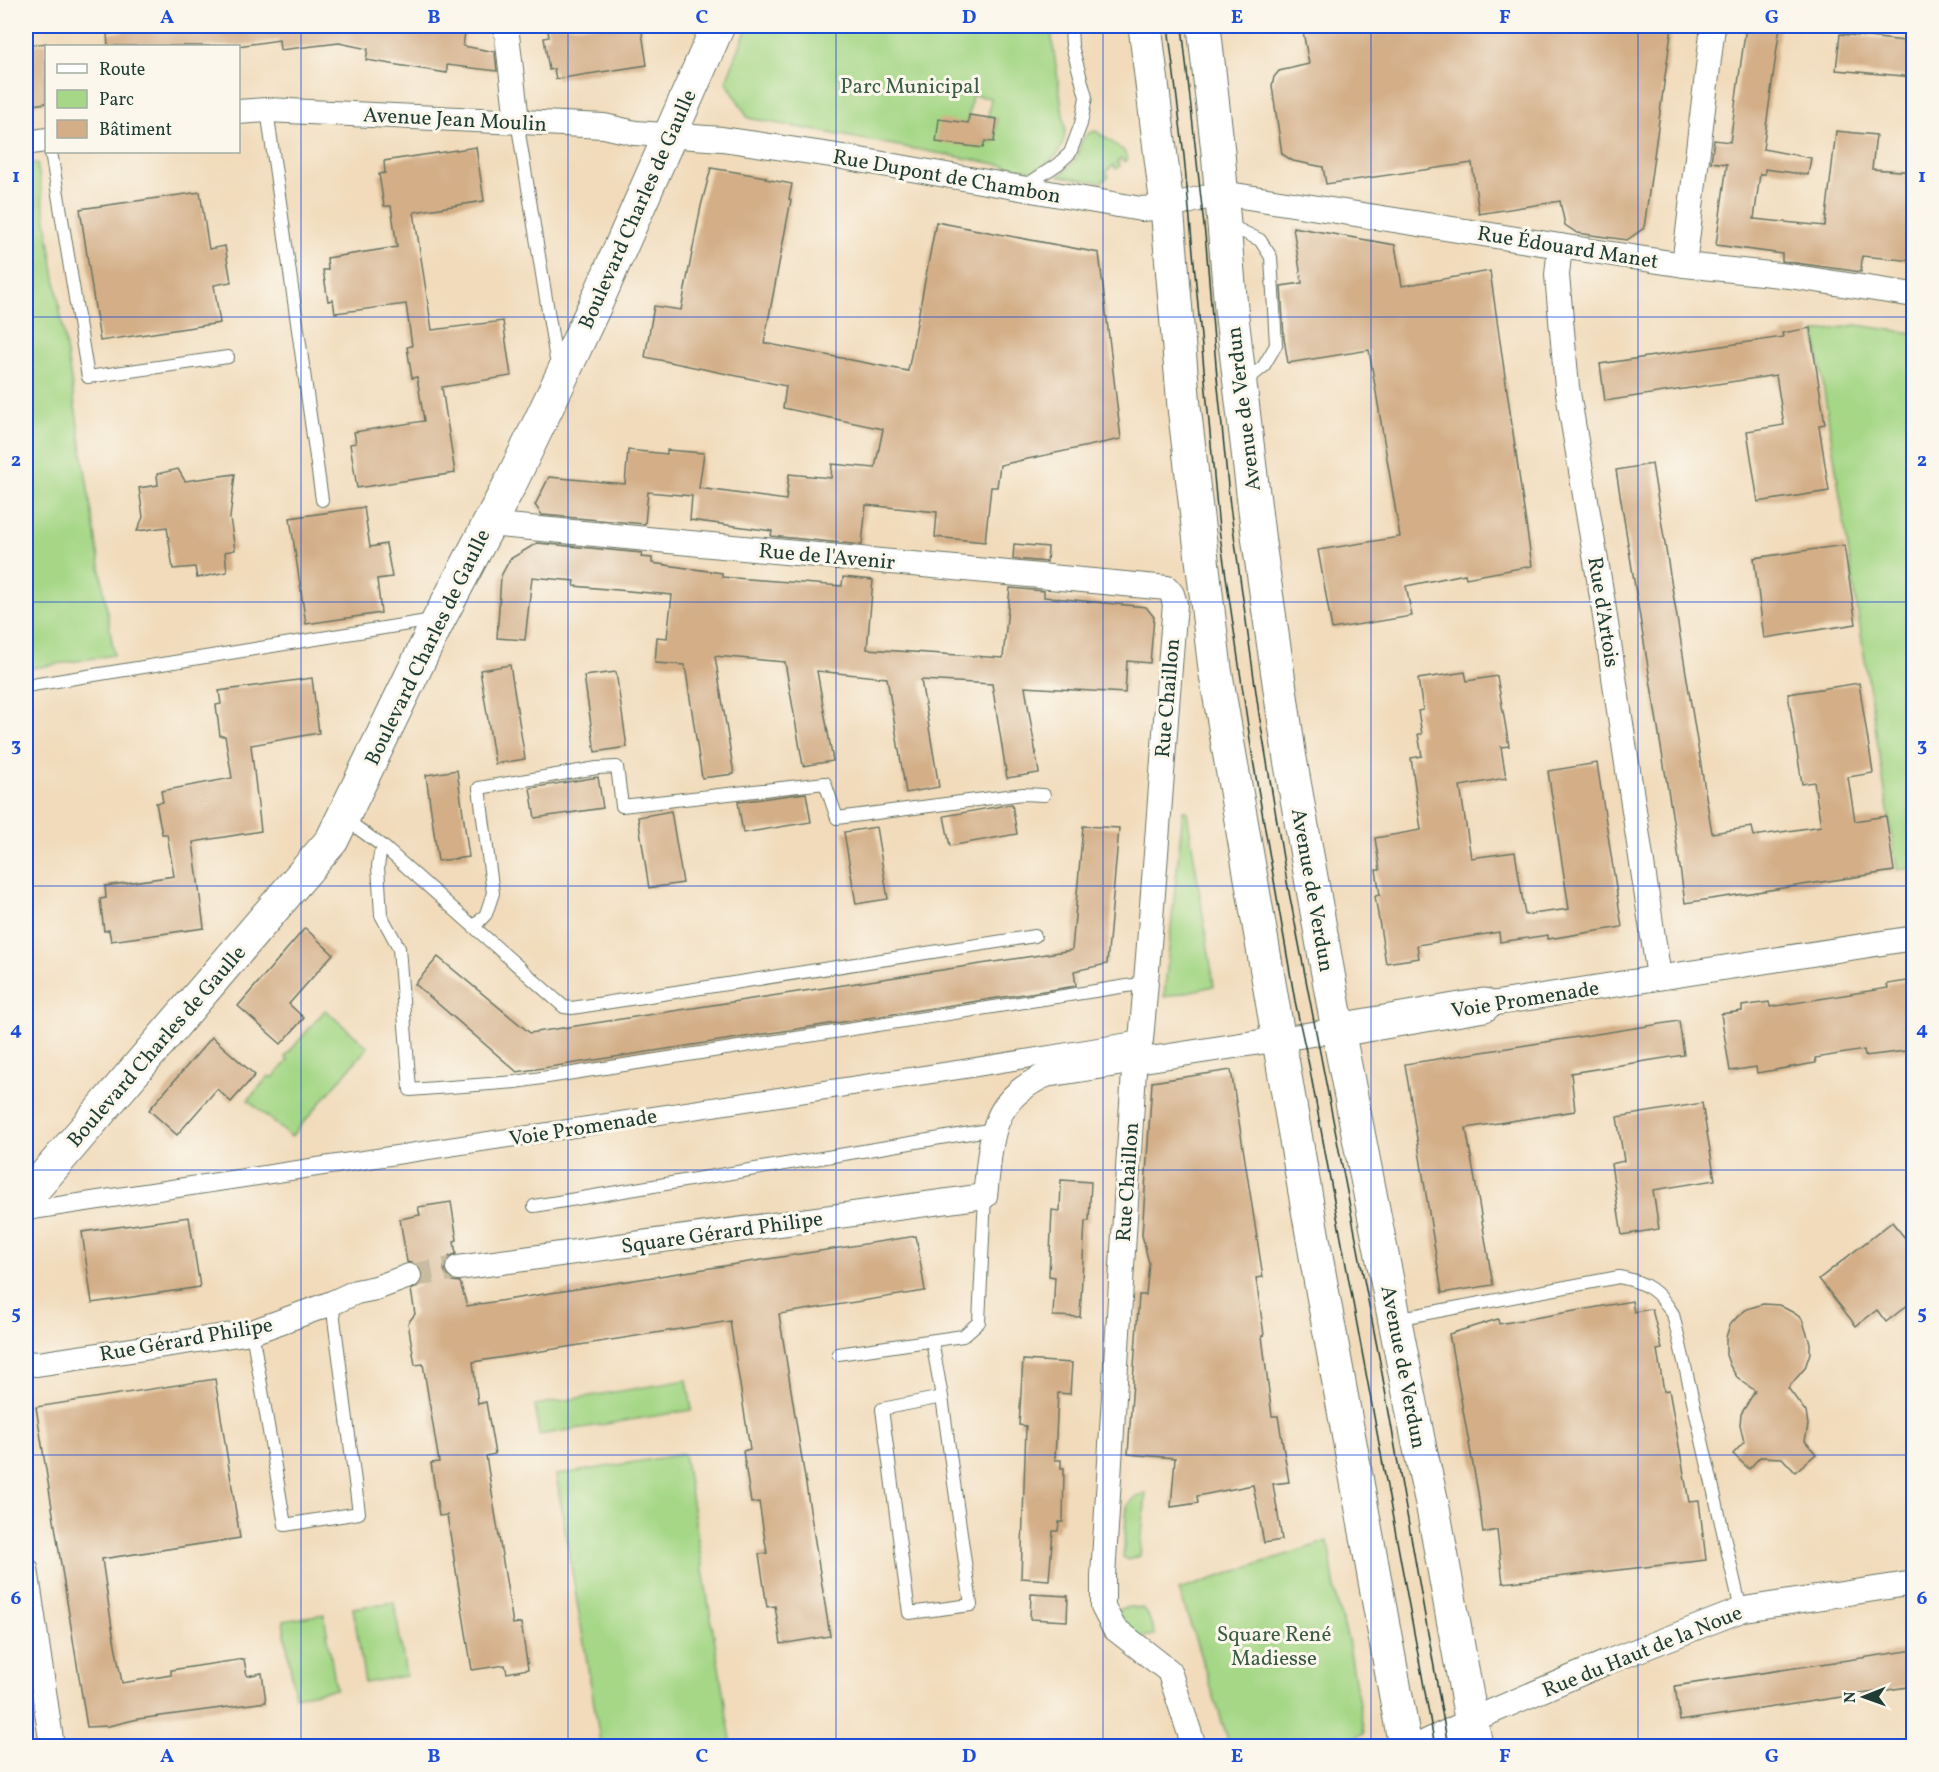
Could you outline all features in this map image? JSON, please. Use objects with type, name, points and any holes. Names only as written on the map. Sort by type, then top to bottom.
[{"type":"main road","name":"Boulevard Charles de Gaulle","points":[[26,1198],[332,840],[439,619],[511,482],[560,382],[718,26]]},
{"type":"main road","points":[[1145,26],[1167,207],[1184,407],[1215,669],[1323,1296],[1404,1746]]},
{"type":"main road","name":"Avenue de Verdun","points":[[1204,26],[1240,386],[1259,543],[1290,759],[1338,1030],[1433,1508],[1474,1733]]},
{"type":"main road","name":"Voie Promenade","points":[[1338,1030],[1484,1005]]},
{"type":"street","points":[[506,26],[517,122]]},
{"type":"street","points":[[1684,265],[1713,26]]},
{"type":"street","name":"Avenue Jean Moulin","points":[[240,112],[267,110],[604,126],[670,136]]},
{"type":"street","name":"Rue Dupont de Chambon","points":[[670,136],[722,139],[831,155],[1141,209],[1223,208]]},
{"type":"street","points":[[26,143],[45,140]]},
{"type":"street","name":"Rue Édouard Manet","points":[[1223,208],[1560,246],[1684,265],[1789,276],[1914,295]]},
{"type":"street","name":"Rue d'Artois","points":[[1560,246],[1557,275],[1567,387],[1602,597],[1659,978]]},
{"type":"street","name":"Rue de l'Avenir","points":[[488,524],[1167,588]]},
{"type":"street","name":"Rue Chaillon","points":[[1167,588],[1175,604],[1146,982],[1139,1050],[1134,1071],[1103,1564],[1103,1607],[1114,1628],[1169,1671],[1194,1746]]},
{"type":"street","name":"Voie Promenade","points":[[1484,1005],[1914,938]]},
{"type":"street","name":"Voie Promenade","points":[[26,1211],[918,1076],[1338,1030]]},
{"type":"street","points":[[985,1196],[994,1129],[1003,1107],[1014,1094],[1046,1074],[1139,1050]]},
{"type":"street","name":"Square Gérard Philipe","points":[[458,1268],[985,1196]]},
{"type":"street","name":"Rue Gérard Philipe","points":[[26,1363],[38,1364],[252,1332],[356,1292],[376,1288],[409,1276]]},
{"type":"street","points":[[26,1569],[52,1746]]},
{"type":"street","name":"Rue du Haut de la Noue","points":[[1417,1746],[1474,1733],[1605,1663],[1741,1610],[1914,1583]]},
{"type":"lane","points":[[1022,189],[1070,153],[1081,124],[1086,97],[1071,46],[1071,26]]},
{"type":"lane","points":[[267,110],[322,500]]},
{"type":"lane","points":[[517,122],[560,382]]},
{"type":"lane","points":[[51,153],[88,377],[228,357]]},
{"type":"lane","points":[[1223,208],[1260,240],[1271,257],[1276,345],[1263,368],[1240,386]]},
{"type":"lane","points":[[26,686],[439,619]]},
{"type":"lane","points":[[474,926],[486,914],[493,893],[479,788],[597,768],[617,767],[622,806],[825,783],[837,818],[1023,794],[1044,795]]},
{"type":"lane","points":[[344,818],[385,848],[564,1007],[572,1008],[1035,936]]},
{"type":"lane","points":[[385,848],[380,854],[378,866],[381,915],[399,948],[410,1090],[516,1082],[1146,982]]},
{"type":"lane","points":[[534,1206],[994,1129]]},
{"type":"lane","points":[[838,1354],[963,1336],[979,1322],[985,1196]]},
{"type":"lane","points":[[1395,1319],[1619,1277],[1637,1280],[1662,1297],[1674,1314],[1741,1610]]},
{"type":"lane","points":[[252,1332],[285,1525],[359,1513],[332,1303]]},
{"type":"lane","points":[[932,1341],[942,1397],[971,1605],[909,1613],[882,1409],[942,1397]]},
{"type":"green space","name":"Parc Municipal","points":[[748,26],[1052,26],[1065,128],[1063,144],[1057,154],[1034,171],[748,118],[726,81]],"holes":[[[972,95],[991,98],[988,118],[997,119],[994,142],[985,141],[983,148],[964,145]]]},
{"type":"green space","points":[[1096,131],[1124,151],[1127,159],[1124,162],[1121,159],[1117,162],[1120,166],[1116,169],[1113,165],[1106,172],[1109,176],[1101,182],[1059,176],[1074,162],[1086,135]]},
{"type":"green space","points":[[37,163],[114,655],[26,669],[26,164]]},
{"type":"green space","points":[[1856,325],[1913,333],[1914,868],[1897,870],[1815,332]]},
{"type":"green space","points":[[1183,810],[1187,812],[1214,986],[1164,997]]},
{"type":"green space","points":[[325,1010],[368,1047],[291,1137],[248,1100],[269,1076],[273,1078],[288,1060],[285,1057]]},
{"type":"green space","points":[[687,1380],[692,1410],[539,1435],[535,1405]]},
{"type":"green space","points":[[684,1454],[732,1746],[601,1746],[556,1475]]},
{"type":"green space","points":[[1146,1493],[1140,1556],[1129,1560],[1123,1557],[1127,1505]]},
{"type":"green space","name":"Square René Madiesse","points":[[1328,1541],[1337,1603],[1348,1640],[1364,1733],[1339,1746],[1230,1746],[1179,1590]]},
{"type":"green space","points":[[394,1602],[406,1676],[365,1683],[353,1608]]},
{"type":"green space","points":[[1142,1608],[1148,1615],[1155,1635],[1136,1638],[1117,1615],[1120,1609]]},
{"type":"green space","points":[[324,1614],[336,1689],[295,1696],[283,1621]]},
{"type":"building","points":[[161,26],[466,26],[463,46],[495,52],[497,71],[447,65],[447,73],[366,60],[368,49],[339,43],[280,50],[279,40],[240,46],[108,45],[107,34]]},
{"type":"building","points":[[547,26],[641,26],[647,65],[556,79],[554,69],[549,70],[544,38],[549,37]]},
{"type":"building","points":[[1302,26],[1672,26],[1644,228],[1627,240],[1577,233],[1565,225],[1560,201],[1479,214],[1472,163],[1326,184],[1323,167],[1293,161],[1282,154],[1272,86],[1274,77],[1279,71],[1309,64]]},
{"type":"building","points":[[1746,26],[1780,26],[1763,149],[1811,158],[1808,175],[1765,169],[1765,174],[1760,174],[1754,219],[1825,226],[1836,131],[1876,135],[1872,169],[1914,172],[1914,261],[1862,256],[1861,272],[1782,261],[1782,254],[1716,245],[1727,164],[1711,162],[1714,140],[1730,142]]},
{"type":"building","points":[[1840,34],[1914,42],[1914,77],[1836,70]]},
{"type":"building","points":[[46,43],[45,103],[26,106],[26,46]]},
{"type":"building","points":[[969,115],[997,119],[994,142],[985,141],[983,148],[936,142],[939,119],[968,123]]},
{"type":"building","points":[[476,147],[484,201],[414,212],[432,330],[503,321],[511,376],[442,387],[455,473],[357,488],[350,444],[356,443],[354,432],[424,421],[417,377],[412,378],[407,347],[412,346],[406,304],[335,313],[333,300],[328,301],[323,270],[328,270],[327,258],[397,247],[391,206],[384,206],[379,174],[385,173],[384,161]]},
{"type":"building","points":[[711,168],[766,177],[765,179],[792,184],[764,343],[908,371],[936,222],[1099,253],[1121,439],[1000,465],[997,487],[991,487],[985,542],[935,537],[937,512],[866,505],[862,545],[771,536],[772,531],[690,520],[692,496],[648,492],[645,524],[542,515],[535,505],[549,477],[625,484],[628,450],[667,454],[667,450],[704,453],[699,488],[786,500],[789,474],[831,478],[832,464],[875,468],[883,429],[783,408],[786,386],[645,357],[654,306],[681,310],[701,206]]},
{"type":"building","points":[[200,192],[209,249],[225,246],[231,282],[214,285],[220,323],[100,341],[80,209]]},
{"type":"building","points":[[1293,227],[1395,245],[1402,286],[1490,271],[1532,566],[1466,578],[1465,574],[1406,586],[1412,616],[1332,629],[1318,550],[1400,537],[1369,350],[1288,363],[1284,339],[1281,286],[1302,283]]},
{"type":"building","points":[[1810,328],[1825,424],[1819,425],[1829,491],[1758,502],[1747,431],[1784,425],[1776,375],[1605,401],[1600,364],[1783,337],[1782,333]]},
{"type":"building","points":[[1652,464],[1712,833],[1752,827],[1754,836],[1821,826],[1814,782],[1802,784],[1788,694],[1859,683],[1873,773],[1848,777],[1855,821],[1886,816],[1894,871],[1685,903],[1616,470]]},
{"type":"building","points":[[178,469],[185,481],[235,474],[230,518],[235,550],[225,552],[227,572],[197,578],[195,567],[173,569],[167,527],[137,531],[143,517],[139,488],[158,485],[157,474]]},
{"type":"building","points":[[364,507],[370,547],[386,544],[392,577],[377,579],[381,613],[306,624],[290,518]]},
{"type":"building","points":[[537,543],[642,553],[641,557],[652,558],[652,563],[722,573],[722,577],[842,586],[843,577],[873,580],[867,649],[1003,658],[1010,588],[1044,591],[1044,597],[1146,607],[1154,617],[1150,663],[1127,661],[1125,693],[1025,687],[1039,773],[1007,778],[992,684],[921,680],[939,787],[906,793],[887,678],[817,671],[833,761],[803,766],[785,662],[715,656],[734,774],[702,778],[685,665],[655,663],[657,637],[667,638],[672,595],[574,586],[575,581],[532,577],[525,640],[497,638],[501,576],[510,559]]},
{"type":"building","points":[[1014,544],[1048,547],[1047,562],[1013,559]]},
{"type":"building","points":[[1844,545],[1856,624],[1764,638],[1754,558]]},
{"type":"building","points":[[510,665],[525,759],[495,764],[480,670]]},
{"type":"building","points":[[616,672],[627,747],[595,752],[584,676]]},
{"type":"building","points":[[1465,672],[1467,681],[1497,676],[1509,746],[1501,747],[1506,778],[1460,786],[1471,858],[1515,852],[1525,915],[1569,909],[1548,771],[1597,763],[1622,927],[1548,939],[1548,935],[1500,942],[1499,932],[1417,945],[1419,958],[1386,963],[1375,896],[1380,895],[1376,870],[1380,870],[1375,838],[1421,830],[1411,758],[1422,756],[1418,734],[1422,734],[1418,711],[1423,710],[1418,679]]},
{"type":"building","points":[[312,678],[319,733],[251,745],[261,831],[193,842],[204,928],[111,941],[109,930],[104,931],[100,899],[106,898],[105,886],[174,876],[167,834],[162,834],[156,803],[163,802],[161,791],[232,778],[225,736],[220,736],[216,705],[221,704],[219,691]]},
{"type":"building","points":[[457,770],[469,857],[438,861],[426,775]]},
{"type":"building","points":[[598,777],[603,808],[535,818],[530,788]]},
{"type":"building","points":[[806,793],[811,822],[743,833],[738,802]]},
{"type":"building","points":[[1012,804],[1017,834],[950,846],[944,816]]},
{"type":"building","points":[[671,811],[683,883],[649,888],[638,817]]},
{"type":"building","points":[[1083,826],[1119,828],[1107,964],[1074,971],[1076,986],[517,1072],[415,984],[438,957],[530,1033],[1072,950]]},
{"type":"building","points":[[876,827],[888,899],[856,904],[844,832]]},
{"type":"building","points":[[305,928],[333,954],[289,1004],[304,1018],[281,1044],[238,1006]]},
{"type":"building","points":[[1914,980],[1914,1050],[1865,1056],[1864,1050],[1815,1058],[1816,1063],[1757,1073],[1756,1067],[1730,1071],[1721,1014],[1742,1011],[1742,1006],[1769,1002],[1770,1007],[1888,988],[1887,984]]},
{"type":"building","points":[[1679,1021],[1684,1055],[1571,1073],[1575,1111],[1466,1128],[1493,1285],[1442,1293],[1405,1064]]},
{"type":"building","points":[[212,1037],[255,1075],[231,1102],[217,1089],[177,1135],[149,1110]]},
{"type":"building","points":[[1231,1070],[1263,1277],[1256,1278],[1272,1416],[1278,1416],[1289,1482],[1273,1484],[1282,1540],[1264,1543],[1253,1485],[1197,1496],[1198,1503],[1171,1507],[1175,1458],[1128,1454],[1139,1295],[1146,1295],[1149,1263],[1142,1235],[1152,1082]]},
{"type":"building","points":[[1702,1103],[1715,1180],[1653,1190],[1659,1229],[1622,1235],[1611,1164],[1624,1161],[1617,1117]]},
{"type":"building","points":[[1061,1180],[1091,1182],[1089,1221],[1085,1221],[1080,1317],[1053,1316],[1055,1277],[1049,1276],[1052,1210],[1060,1211]]},
{"type":"building","points":[[451,1202],[457,1240],[454,1241],[456,1254],[450,1256],[445,1262],[444,1270],[452,1281],[460,1282],[467,1306],[916,1236],[925,1291],[779,1314],[830,1636],[781,1644],[775,1606],[767,1607],[759,1554],[767,1553],[759,1502],[751,1503],[743,1451],[750,1449],[730,1321],[473,1362],[478,1404],[486,1402],[495,1454],[486,1456],[513,1624],[521,1623],[528,1669],[507,1673],[505,1665],[472,1670],[447,1515],[439,1516],[431,1463],[439,1462],[423,1364],[415,1365],[408,1323],[415,1314],[411,1290],[420,1285],[423,1272],[418,1265],[407,1262],[400,1219],[420,1215],[418,1207]]},
{"type":"building","points":[[189,1217],[200,1287],[92,1303],[82,1232]]},
{"type":"building","points":[[1892,1222],[1914,1249],[1914,1300],[1886,1322],[1877,1310],[1856,1326],[1819,1279]]},
{"type":"building","points":[[1632,1301],[1634,1312],[1652,1309],[1662,1349],[1657,1350],[1664,1391],[1669,1390],[1689,1502],[1699,1501],[1706,1560],[1503,1583],[1497,1530],[1483,1533],[1478,1492],[1449,1334],[1498,1319],[1499,1324]]},
{"type":"building","points":[[1763,1304],[1779,1305],[1802,1319],[1810,1343],[1810,1353],[1805,1368],[1788,1388],[1806,1412],[1808,1425],[1805,1441],[1816,1454],[1795,1472],[1782,1458],[1760,1457],[1749,1469],[1733,1454],[1744,1442],[1740,1425],[1741,1414],[1755,1391],[1737,1377],[1730,1366],[1726,1355],[1726,1337],[1730,1325],[1738,1316],[1747,1309]]},
{"type":"building","points":[[1023,1360],[1072,1363],[1070,1394],[1058,1393],[1055,1460],[1061,1460],[1061,1468],[1064,1468],[1063,1522],[1059,1522],[1058,1531],[1053,1531],[1049,1580],[1021,1578],[1026,1426],[1019,1425]]},
{"type":"building","points":[[215,1379],[240,1538],[102,1559],[112,1628],[122,1683],[171,1675],[171,1670],[244,1659],[247,1676],[262,1673],[266,1702],[138,1719],[109,1726],[87,1727],[36,1407]]},
{"type":"building","points":[[1031,1594],[1068,1596],[1067,1621],[1030,1619]]},
{"type":"building","points":[[1914,1650],[1914,1686],[1680,1721],[1675,1686]]},
{"type":"tunnel","points":[[409,1276],[458,1268]]},
{"type":"tram line","points":[[1168,26],[1184,156],[1219,529],[1253,760],[1295,1001],[1309,1065],[1435,1746]]},
{"type":"tram line","points":[[1182,26],[1206,244],[1230,506],[1259,714],[1287,882],[1380,1362],[1448,1746]]}]
